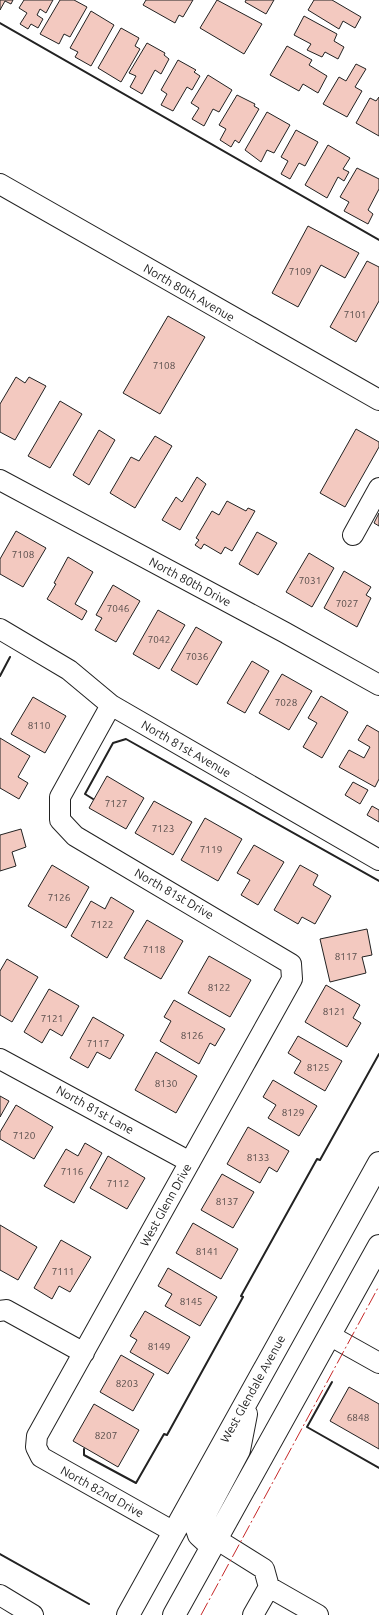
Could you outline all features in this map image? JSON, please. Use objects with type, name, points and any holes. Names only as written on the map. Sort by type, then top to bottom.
[{"type":"main road","name":"West Glendale Avenue","points":[[128,1615],[379,1163]]},
{"type":"main road","points":[[174,1615],[379,1246]]},
{"type":"main road","points":[[214,1543],[199,1535],[197,1529],[239,1450],[250,1395]]},
{"type":"street","name":"North 80th Avenue","points":[[0,184],[379,400]]},
{"type":"street","name":"North 80th Drive","points":[[0,480],[284,632],[379,686]]},
{"type":"street","points":[[353,535],[379,488]]},
{"type":"street","name":"North 81st Avenue","points":[[0,629],[69,670],[111,705],[379,860]]},
{"type":"street","name":"North 81st Drive","points":[[111,705],[60,797],[60,820],[75,836],[291,964]]},
{"type":"street","name":"West Glenn Drive","points":[[36,1447],[37,1436],[292,979],[291,964]]},
{"type":"street","name":"North 81st Lane","points":[[0,1058],[190,1162]]},
{"type":"street","points":[[0,1311],[6,1310],[84,1353]]},
{"type":"street","points":[[330,1335],[379,1363]]},
{"type":"street","name":"North 82nd Drive","points":[[36,1447],[42,1457],[174,1532]]},
{"type":"street","points":[[214,1543],[264,1569],[269,1587],[318,1615]]},
{"type":"street","points":[[253,1615],[269,1587]]},
{"type":"street","points":[[0,1596],[33,1615]]},
{"type":"building","points":[[0,0],[13,0],[11,4],[5,1],[0,10]]},
{"type":"building","points":[[24,0],[53,0],[46,13],[40,9],[37,15],[43,19],[38,28],[31,24],[28,29],[20,24],[27,13],[19,8]]},
{"type":"building","points":[[60,0],[74,0],[87,7],[70,37],[64,34],[59,44],[40,34]]},
{"type":"building","points":[[146,0],[193,0],[183,17],[179,15],[175,23],[143,5]]},
{"type":"building","points":[[217,0],[262,24],[244,54],[200,28]]},
{"type":"building","points":[[246,0],[274,0],[266,14],[245,2]]},
{"type":"building","points":[[314,0],[332,0],[361,17],[355,28],[343,21],[339,29],[308,10]]},
{"type":"building","points":[[91,11],[114,25],[91,66],[75,57],[78,52],[70,48]]},
{"type":"building","points":[[304,16],[337,34],[334,41],[344,47],[338,59],[325,52],[322,57],[307,50],[311,44],[294,35]]},
{"type":"building","points":[[121,28],[139,38],[135,46],[140,49],[121,82],[98,68]]},
{"type":"building","points":[[147,43],[165,53],[164,55],[169,59],[161,74],[155,70],[142,94],[130,87],[136,76],[129,73]]},
{"type":"building","points":[[287,46],[312,60],[309,65],[327,76],[318,93],[303,84],[299,91],[270,75]]},
{"type":"building","points":[[178,60],[196,70],[194,72],[200,76],[192,90],[187,87],[173,111],[161,105],[167,94],[161,90]]},
{"type":"building","points":[[356,64],[366,69],[355,87],[362,91],[347,117],[323,104],[339,77],[346,81]]},
{"type":"building","points":[[208,75],[232,90],[219,112],[213,109],[204,126],[192,119],[199,108],[191,103]]},
{"type":"building","points":[[237,95],[255,104],[254,106],[259,109],[239,143],[235,140],[231,147],[220,140],[226,129],[219,125]]},
{"type":"building","points":[[379,97],[379,136],[356,123],[370,98],[376,101]]},
{"type":"building","points":[[267,112],[290,125],[274,153],[267,150],[261,162],[245,150]]},
{"type":"building","points":[[296,130],[318,142],[305,166],[299,163],[290,179],[281,174],[288,161],[281,157]]},
{"type":"building","points":[[328,145],[350,158],[343,169],[349,172],[344,181],[338,177],[327,198],[305,185]]},
{"type":"building","points":[[357,168],[379,179],[379,189],[368,210],[373,214],[368,224],[344,211],[349,202],[340,197]]},
{"type":"building","points":[[308,226],[359,253],[345,278],[321,265],[298,307],[272,293]]},
{"type":"building","points":[[367,261],[379,267],[379,301],[356,342],[330,327]]},
{"type":"building","points":[[168,316],[205,337],[160,414],[123,393]]},
{"type":"building","points":[[16,377],[25,383],[29,377],[46,386],[15,440],[0,432],[0,404]]},
{"type":"building","points":[[60,401],[82,414],[50,468],[28,456]]},
{"type":"building","points":[[356,429],[379,442],[379,447],[345,507],[320,493]]},
{"type":"building","points":[[99,430],[115,440],[89,485],[73,475]]},
{"type":"building","points":[[155,436],[172,446],[135,508],[110,493],[131,457],[139,461]]},
{"type":"building","points":[[197,477],[206,484],[180,530],[162,520],[176,497],[182,502]]},
{"type":"building","points":[[227,501],[246,511],[248,508],[255,511],[232,551],[225,547],[221,554],[204,544],[201,549],[195,545],[199,540],[196,538],[212,511],[219,515]]},
{"type":"building","points":[[379,513],[379,526],[374,523]]},
{"type":"building","points":[[16,531],[46,548],[23,587],[0,574],[0,559]]},
{"type":"building","points":[[257,532],[277,543],[258,575],[239,564]]},
{"type":"building","points":[[309,553],[334,568],[312,607],[286,592]]},
{"type":"building","points":[[68,557],[93,572],[75,604],[87,611],[82,620],[47,599],[56,584],[54,583]]},
{"type":"building","points":[[344,571],[371,587],[366,595],[371,598],[357,627],[324,608]]},
{"type":"building","points":[[113,585],[140,601],[116,642],[95,630],[102,618],[96,615]]},
{"type":"building","points":[[158,610],[185,625],[159,669],[133,654]]},
{"type":"building","points":[[196,627],[222,642],[197,685],[171,670]]},
{"type":"building","points":[[252,661],[269,671],[245,713],[227,703]]},
{"type":"building","points":[[282,674],[312,691],[289,730],[259,713]]},
{"type":"building","points":[[321,696],[348,712],[322,758],[303,747],[317,723],[308,718]]},
{"type":"building","points":[[33,697],[66,716],[45,753],[11,734]]},
{"type":"building","points":[[367,725],[379,732],[379,779],[375,787],[339,767],[349,750],[364,758],[370,747],[358,740]]},
{"type":"building","points":[[0,738],[30,756],[18,777],[28,783],[19,799],[0,788]]},
{"type":"building","points":[[107,776],[144,798],[126,829],[89,808]]},
{"type":"building","points":[[353,782],[368,790],[360,804],[345,795]]},
{"type":"building","points":[[154,801],[192,822],[173,855],[135,833]]},
{"type":"building","points":[[372,806],[379,810],[379,822],[367,815]]},
{"type":"building","points":[[205,818],[242,839],[218,881],[181,860]]},
{"type":"building","points":[[21,829],[26,847],[12,852],[16,866],[0,871],[0,835]]},
{"type":"building","points":[[254,845],[284,862],[258,905],[241,895],[250,880],[237,873]]},
{"type":"building","points":[[52,865],[89,887],[66,928],[28,906]]},
{"type":"building","points":[[300,865],[318,875],[313,885],[331,896],[315,924],[302,917],[298,924],[274,910]]},
{"type":"building","points":[[111,897],[134,911],[107,958],[71,936],[91,901],[105,909]]},
{"type":"building","points":[[147,920],[183,941],[161,979],[124,958]]},
{"type":"building","points":[[367,929],[372,955],[362,957],[366,973],[330,982],[320,939]]},
{"type":"building","points":[[209,956],[251,980],[230,1017],[188,993]]},
{"type":"building","points":[[7,959],[38,977],[12,1022],[0,1015],[0,971]]},
{"type":"building","points":[[326,985],[360,1005],[353,1018],[361,1023],[347,1047],[305,1022]]},
{"type":"building","points":[[49,989],[79,1006],[62,1036],[50,1029],[42,1043],[24,1032]]},
{"type":"building","points":[[174,1000],[225,1029],[215,1046],[210,1043],[199,1064],[160,1041],[171,1021],[164,1017]]},
{"type":"building","points":[[93,1017],[124,1035],[110,1059],[97,1052],[88,1068],[70,1058]]},
{"type":"building","points":[[298,1036],[342,1061],[325,1091],[294,1073],[301,1061],[288,1053]]},
{"type":"building","points":[[156,1052],[197,1076],[176,1113],[135,1090]]},
{"type":"building","points":[[273,1080],[317,1106],[299,1136],[268,1118],[276,1105],[263,1097]]},
{"type":"building","points":[[0,1096],[9,1101],[0,1117]]},
{"type":"building","points":[[16,1105],[53,1127],[34,1159],[0,1139],[0,1132]]},
{"type":"building","points":[[248,1127],[289,1151],[277,1172],[269,1167],[260,1183],[227,1164]]},
{"type":"building","points":[[85,1143],[102,1153],[74,1203],[44,1186],[66,1149],[78,1156]]},
{"type":"building","points":[[108,1156],[145,1178],[127,1209],[90,1188]]},
{"type":"building","points":[[222,1174],[254,1192],[233,1228],[201,1210]]},
{"type":"building","points":[[193,1223],[238,1249],[221,1279],[176,1253]]},
{"type":"building","points":[[0,1225],[37,1247],[18,1280],[0,1270]]},
{"type":"building","points":[[61,1240],[91,1257],[70,1292],[59,1286],[52,1299],[34,1288]]},
{"type":"building","points":[[168,1268],[217,1297],[200,1326],[165,1306],[172,1294],[158,1286]]},
{"type":"building","points":[[145,1311],[190,1337],[168,1374],[130,1352],[137,1340],[130,1336]]},
{"type":"building","points":[[121,1355],[154,1374],[133,1411],[100,1392]]},
{"type":"building","points":[[349,1387],[379,1404],[379,1449],[330,1421]]},
{"type":"building","points":[[94,1404],[139,1430],[118,1467],[73,1441]]},
{"type":"wall","points":[[0,23],[379,240]]},
{"type":"wall","points":[[0,676],[10,657]]},
{"type":"wall","points":[[93,799],[85,794],[113,743],[126,739],[379,881]]},
{"type":"wall","points":[[84,1449],[84,1455],[136,1483],[164,1434],[167,1435],[243,1297],[241,1296],[317,1159],[320,1160],[379,1054]]},
{"type":"wall","points":[[332,1382],[307,1427],[379,1468]]},
{"type":"wall","points":[[0,1554],[89,1604]]},
{"type":"power","points":[[201,1615],[379,1286]]}]
